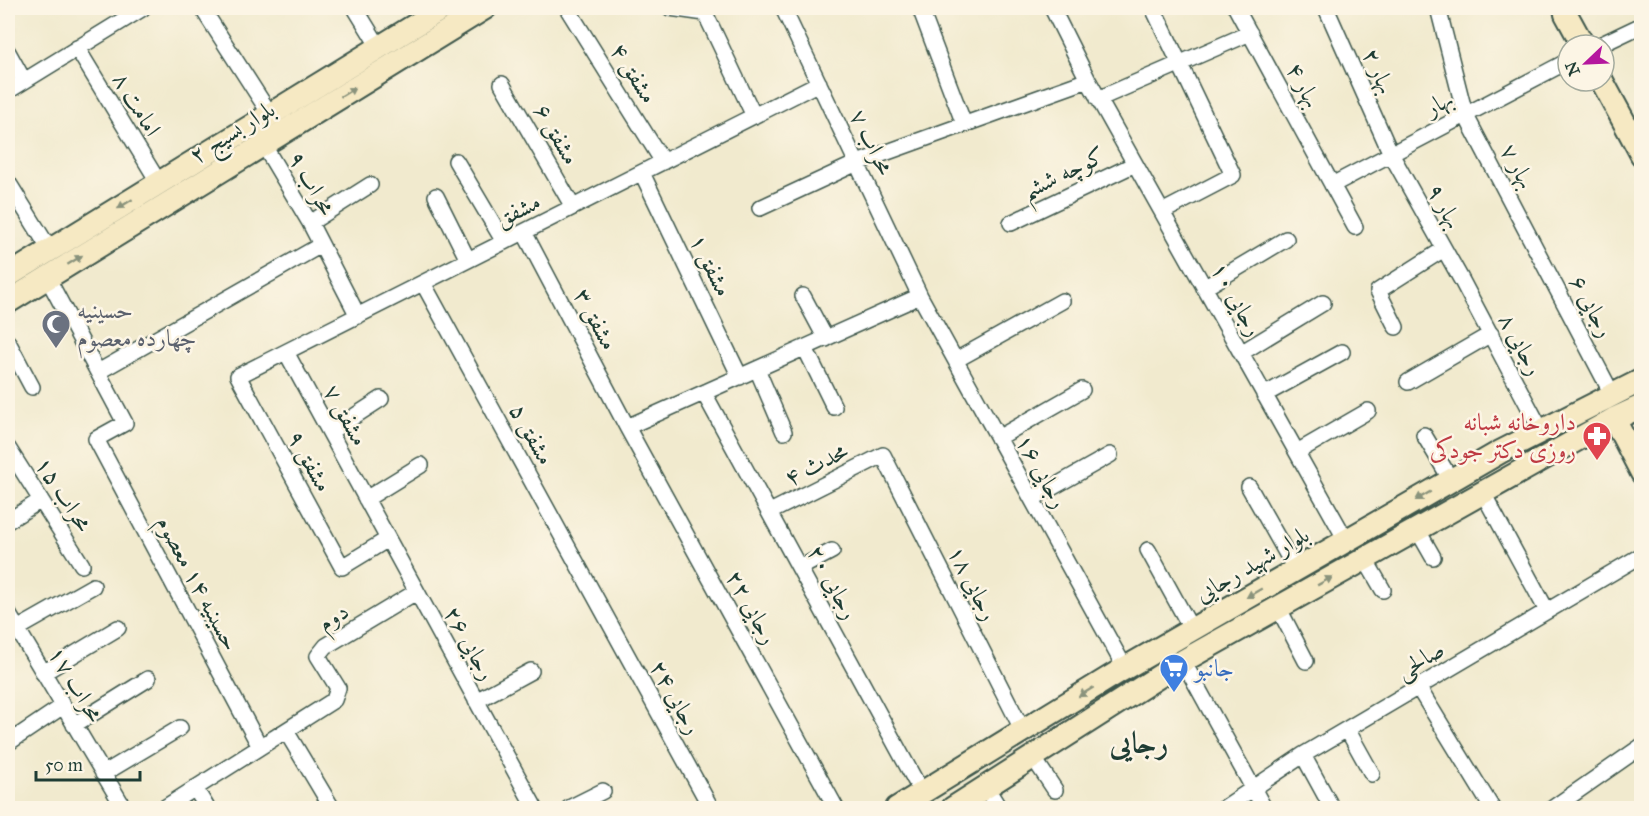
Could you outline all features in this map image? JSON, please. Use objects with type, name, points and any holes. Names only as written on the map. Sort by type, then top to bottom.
[{"type":"main road","name":"بلوار بسیج ۲","points":[[8,302],[263,144],[305,106],[379,47],[443,8]]},
{"type":"main road","name":"بلوار بسیج ۲","points":[[8,276],[270,114],[305,106],[485,8]]},
{"type":"main road","points":[[1564,8],[1576,33]]},
{"type":"main road","points":[[1608,93],[1641,155]]},
{"type":"main road","name":"بلوار شهید رجایی","points":[[897,808],[1125,668],[1346,540],[1541,430],[1641,380]]},
{"type":"main road","name":"بلوار شهید رجایی","points":[[953,808],[1183,661],[1641,405]]},
{"type":"main road","points":[[1614,419],[1641,473]]},
{"type":"street","points":[[202,8],[270,114]]},
{"type":"street","points":[[355,8],[379,47]]},
{"type":"street","name":"مشفق ۴","points":[[567,8],[663,162]]},
{"type":"street","points":[[670,8],[705,13],[754,116]]},
{"type":"street","name":"محراب ۷","points":[[783,8],[921,296]]},
{"type":"street","points":[[920,8],[964,124]]},
{"type":"street","name":"رجایی ۱۰","points":[[1052,8],[1098,99],[1346,540]]},
{"type":"street","points":[[1153,8],[1233,175],[1162,212]]},
{"type":"street","name":"بهار ۴","points":[[1236,8],[1355,227]]},
{"type":"street","name":"بهار ۲","points":[[1326,8],[1391,154]]},
{"type":"street","name":"بهار ۷","points":[[1438,8],[1465,114],[1531,238]]},
{"type":"street","points":[[8,92],[133,10]]},
{"type":"street","points":[[1616,37],[1641,25]]},
{"type":"street","points":[[1098,99],[1250,33]]},
{"type":"street","name":"امامت ۸","points":[[77,48],[159,183]]},
{"type":"street","points":[[8,52],[24,81]]},
{"type":"street","name":"بهار","points":[[1332,185],[1556,67]]},
{"type":"street","points":[[760,208],[857,163],[1088,80]]},
{"type":"street","name":"مشفق","points":[[238,376],[819,83]]},
{"type":"street","name":"مشفق ۶","points":[[502,84],[573,207]]},
{"type":"street","name":"محراب ۹","points":[[263,144],[310,223],[358,316]]},
{"type":"street","name":"بهار ۹","points":[[1391,154],[1461,279]]},
{"type":"street","points":[[456,161],[504,242]]},
{"type":"street","name":"کوچه ششم","points":[[1011,223],[1135,164]]},
{"type":"street","name":"مشفق ۱","points":[[642,172],[740,377]]},
{"type":"street","points":[[8,182],[50,250]]},
{"type":"street","points":[[310,223],[370,185]]},
{"type":"street","points":[[436,196],[468,260]]},
{"type":"street","name":"مشفق ۳","points":[[524,232],[627,427]]},
{"type":"street","name":"رجایی ۶","points":[[1531,238],[1612,394]]},
{"type":"street","points":[[1204,288],[1286,239]]},
{"type":"street","points":[[47,277],[98,372],[321,245]]},
{"type":"street","points":[[1396,327],[1378,291],[1444,249]]},
{"type":"street","name":"رجایی ۸","points":[[1461,279],[1541,430]]},
{"type":"street","name":"مشفق ۵","points":[[423,283],[600,606]]},
{"type":"street","points":[[803,296],[826,339]]},
{"type":"street","points":[[627,427],[921,296]]},
{"type":"street","name":"رجایی ۱۶","points":[[921,296],[1125,668]]},
{"type":"street","points":[[956,360],[1062,301]]},
{"type":"street","points":[[1241,352],[1323,303]]},
{"type":"street","points":[[1408,382],[1491,334]]},
{"type":"street","points":[[8,342],[32,387]]},
{"type":"street","points":[[805,348],[834,407]]},
{"type":"street","name":"مشفق ۷","points":[[286,352],[366,499]]},
{"type":"street","points":[[1264,395],[1342,352]]},
{"type":"street","points":[[756,369],[784,432]]},
{"type":"street","name":"حسینیه ۱۴ معصوم","points":[[98,372],[125,423],[96,440],[261,747]]},
{"type":"street","name":"مشفق ۹","points":[[238,376],[342,567],[388,539]]},
{"type":"street","points":[[999,438],[1082,390]]},
{"type":"street","name":"رجایی ۲۰","points":[[704,393],[922,793]]},
{"type":"street","points":[[330,432],[381,399]]},
{"type":"street","points":[[1297,452],[1368,411]]},
{"type":"street","name":"رجایی ۲۲","points":[[627,427],[836,808]]},
{"type":"street","points":[[1424,435],[1451,480]]},
{"type":"street","name":"محراب ۱۵","points":[[8,448],[82,565]]},
{"type":"street","name":"محدث ۴","points":[[770,512],[883,455]]},
{"type":"street","name":"رجایی ۱۸","points":[[883,455],[1023,731]]},
{"type":"street","points":[[1032,498],[1110,455]]},
{"type":"street","points":[[366,499],[421,465]]},
{"type":"street","points":[[1249,487],[1296,570]]},
{"type":"street","points":[[1483,493],[1547,611]]},
{"type":"street","name":"رجایی ۲۶","points":[[366,499],[535,808]]},
{"type":"street","points":[[8,521],[41,500]]},
{"type":"street","points":[[1417,529],[1433,556]]},
{"type":"street","points":[[1148,550],[1192,630]]},
{"type":"street","points":[[800,568],[832,551]]},
{"type":"street","name":"صالحی","points":[[1224,808],[1303,755],[1641,555]]},
{"type":"street","points":[[1365,559],[1383,590]]},
{"type":"street","points":[[17,629],[93,586]]},
{"type":"street","name":"دوم","points":[[286,731],[334,700],[338,688],[318,656],[326,646],[416,592]]},
{"type":"street","name":"رجایی ۲۴","points":[[600,606],[711,808]]},
{"type":"street","points":[[1278,607],[1306,661]]},
{"type":"street","name":"محراب ۱۷","points":[[8,613],[124,808]]},
{"type":"street","points":[[43,673],[118,628]]},
{"type":"street","points":[[1183,661],[1264,808]]},
{"type":"street","points":[[476,701],[531,670]]},
{"type":"street","points":[[74,725],[148,679]]},
{"type":"street","points":[[1418,687],[1492,808]]},
{"type":"street","points":[[8,742],[63,706]]},
{"type":"street","points":[[103,774],[180,728]]},
{"type":"street","points":[[1347,729],[1372,774]]},
{"type":"street","points":[[164,808],[286,731],[332,808]]},
{"type":"street","points":[[1553,808],[1571,803],[1640,752]]},
{"type":"street","points":[[1303,755],[1332,808]]},
{"type":"street","points":[[1033,757],[1055,790]]},
{"type":"street","points":[[986,787],[999,808]]},
{"type":"street","points":[[195,788],[207,808]]},
{"type":"street","points":[[568,808],[603,791]]},
{"type":"place","name":"حسینیه چهارده معصوم","points":[[56,350]]},
{"type":"place","name":"داروخانه شبانه روزی دکتر جودکی","points":[[1597,462]]},
{"type":"place","name":"جانبو","points":[[1174,694]]},
{"type":"district","name":"رجایی","points":[[1139,743]]}]
